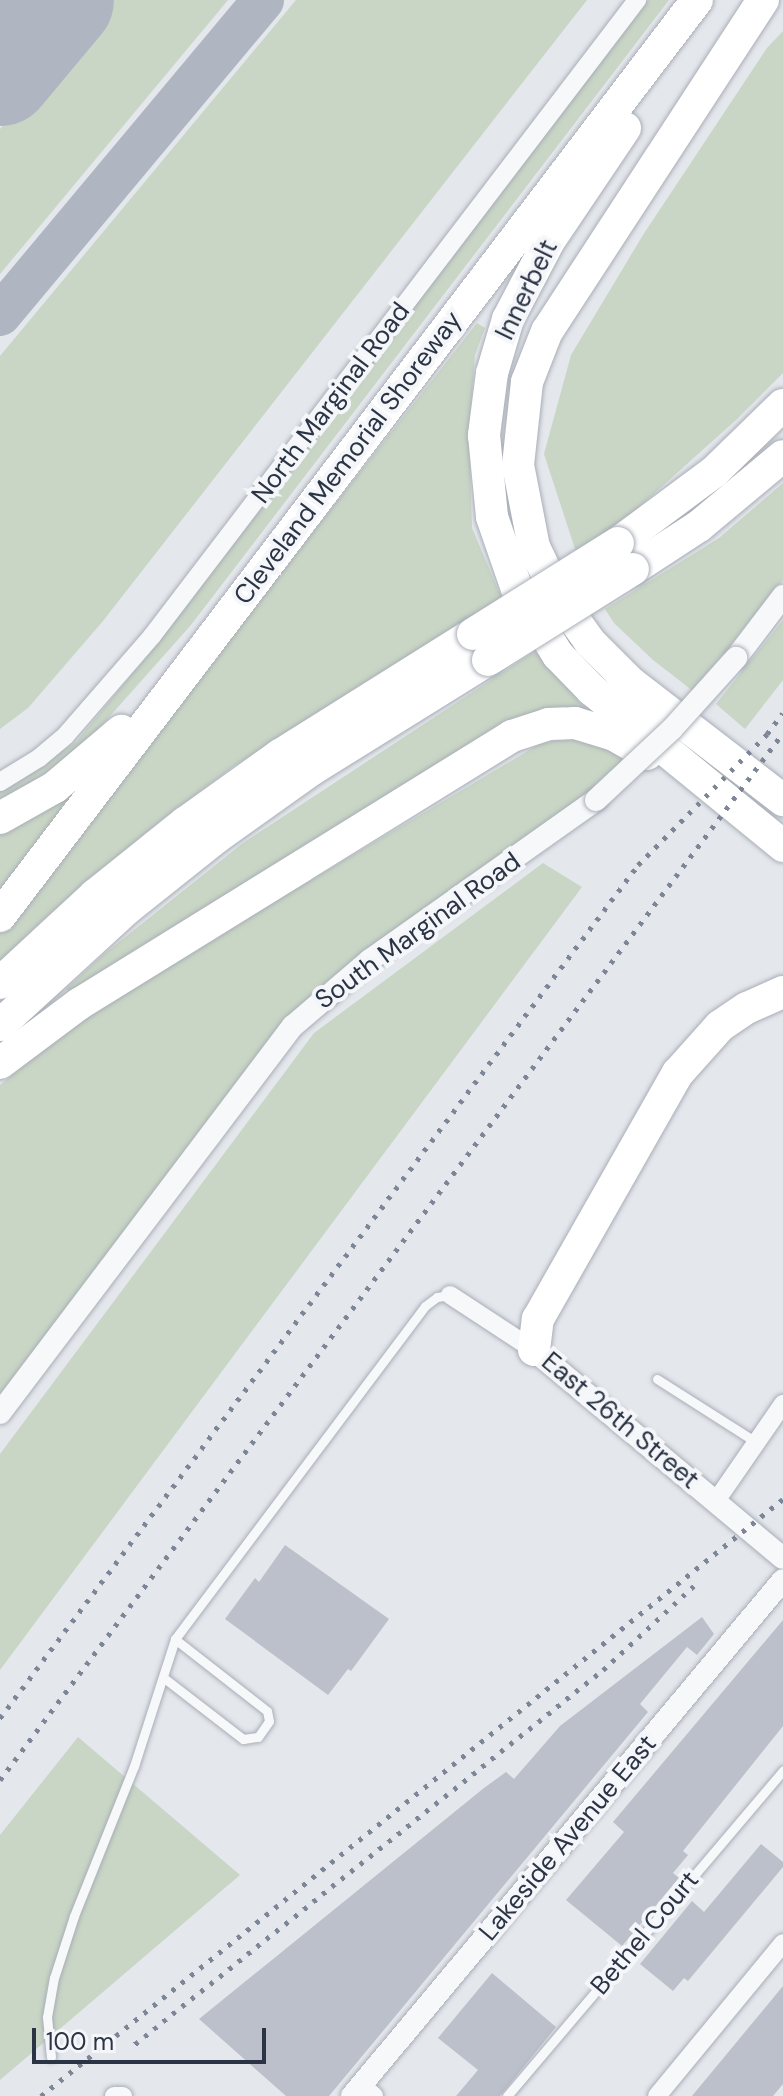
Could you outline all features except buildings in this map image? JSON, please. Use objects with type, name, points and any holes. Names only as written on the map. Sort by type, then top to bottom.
[{"type":"highway","name":"Cleveland Memorial Shoreway","points":[[0,916],[697,0]]},
{"type":"highway","name":"Innerbelt","points":[[720,0],[582,191],[519,292],[492,373],[484,460],[492,517],[507,567],[558,655],[592,690],[783,846]]},
{"type":"highway","name":"Innerbelt","points":[[763,0],[560,308],[527,382],[519,437],[526,520],[545,572],[590,642],[631,683],[783,800]]},
{"type":"highway","points":[[686,115],[759,33],[783,12]]},
{"type":"highway","points":[[626,556],[783,405]]},
{"type":"highway","points":[[0,1025],[129,907],[217,837],[480,647],[626,556],[699,526],[783,456]]},
{"type":"highway","points":[[0,818],[38,798],[88,763],[207,643]]},
{"type":"highway","points":[[0,983],[95,895],[185,823],[327,724],[480,647]]},
{"type":"highway","points":[[0,1063],[79,1004],[500,743],[535,727],[560,723],[600,729],[628,742],[742,812]]},
{"type":"highway","points":[[534,1350],[538,1319],[678,1073],[720,1026],[747,1008],[783,992]]},
{"type":"street","name":"North Marginal Road","points":[[0,782],[39,758],[66,735],[152,636],[637,0]]},
{"type":"street","name":"South Marginal Road","points":[[0,1413],[293,1026],[361,967],[596,800],[672,729],[736,658],[783,596]]},
{"type":"street","name":"East 26th Street","points":[[450,1295],[534,1350],[783,1558]]},
{"type":"street","points":[[716,1501],[783,1404]]},
{"type":"street","name":"Lakeside Avenue East","points":[[362,2092],[783,1580]]},
{"type":"street","points":[[657,2096],[783,1943]]},
{"type":"street","points":[[114,2096],[123,2096]]},
{"type":"lane","points":[[51,2057],[47,2017],[54,1978],[74,1916],[164,1678],[175,1639],[425,1306],[437,1297],[450,1295]]},
{"type":"lane","points":[[657,1379],[756,1442]]},
{"type":"lane","points":[[164,1678],[243,1739],[258,1737],[269,1721],[267,1711],[175,1639]]},
{"type":"lane","name":"Bethel Court","points":[[507,2096],[783,1770]]},
{"type":"green space","points":[[108,0],[228,0],[0,274],[0,129]]},
{"type":"green space","points":[[296,0],[587,0],[103,621],[28,708],[0,729],[0,356]]},
{"type":"green space","points":[[648,0],[669,0],[191,625],[86,743],[27,787],[0,800],[0,786],[26,776],[76,742],[142,662]]},
{"type":"green space","points":[[783,31],[783,373],[736,420],[609,534],[577,555],[544,454],[571,355],[643,235],[767,48]]},
{"type":"green space","points":[[477,323],[485,328],[475,355],[469,431],[472,528],[502,599],[234,766],[159,822],[43,920],[0,962],[0,931]]},
{"type":"green space","points":[[783,483],[783,580],[693,691],[653,660],[614,623],[605,609],[719,538]]},
{"type":"green space","points":[[783,620],[783,680],[745,729],[716,704]]},
{"type":"green space","points":[[535,651],[590,714],[572,711],[73,995],[66,989],[104,954],[243,843]]},
{"type":"green space","points":[[570,738],[604,741],[625,758],[606,780],[331,978],[295,1012],[0,1394],[0,1085],[75,1023],[182,957],[541,743]]},
{"type":"green space","points":[[70,788],[74,793],[0,890],[0,828]]},
{"type":"green space","points":[[543,863],[582,887],[0,1670],[0,1454],[314,1033]]},
{"type":"green space","points":[[78,1737],[240,1875],[0,2080],[0,1835]]},
{"type":"taxiway","points":[[0,315],[263,0]]},
{"type":"runway","points":[[0,73],[61,0]]},
{"type":"railway","points":[[0,1718],[638,865],[767,734],[783,713]]},
{"type":"railway","points":[[0,1780],[783,733]]},
{"type":"railway","points":[[41,2096],[783,1499]]},
{"type":"railway","points":[[135,2044],[603,1670],[699,1581]]}]
